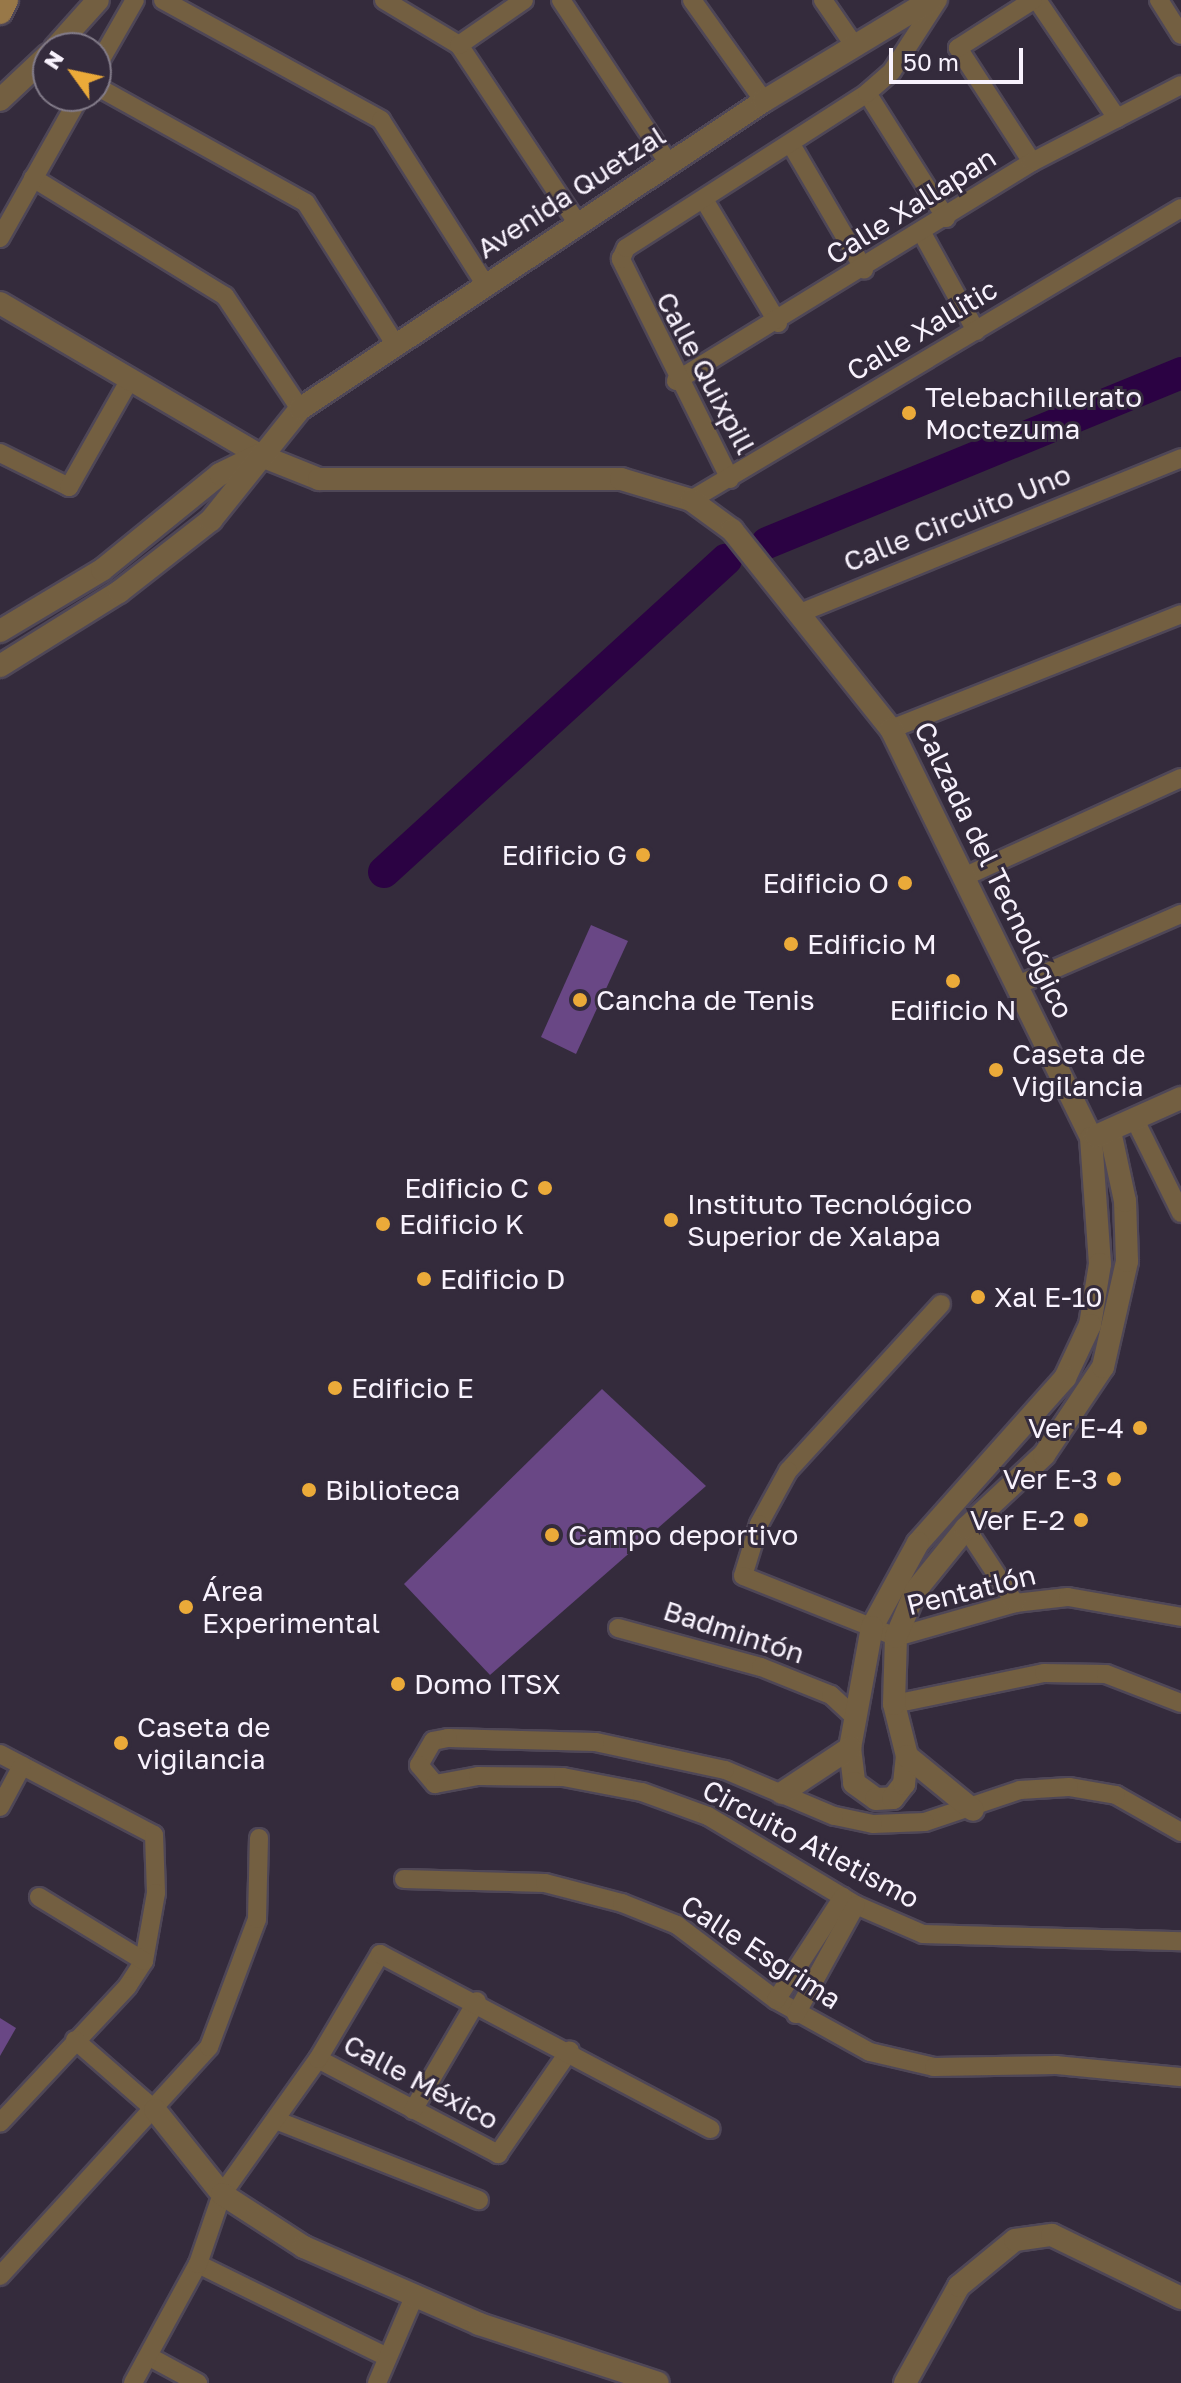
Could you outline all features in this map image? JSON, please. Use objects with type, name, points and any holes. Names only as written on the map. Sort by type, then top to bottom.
[{"type":"main road","points":[[0,12],[6,0]]},
{"type":"street","points":[[69,32],[98,0]]},
{"type":"street","points":[[112,40],[135,0]]},
{"type":"street","points":[[163,0],[381,120],[485,284]]},
{"type":"street","points":[[384,0],[432,26],[459,45],[578,224]]},
{"type":"street","points":[[420,0],[432,26]]},
{"type":"street","points":[[459,45],[524,0]]},
{"type":"street","points":[[561,0],[669,164]]},
{"type":"street","points":[[692,0],[764,101]]},
{"type":"street","points":[[823,0],[854,45]]},
{"type":"street","name":"Avenida Quetzal","points":[[259,455],[300,409],[394,342],[764,101],[931,0]]},
{"type":"street","points":[[778,323],[706,203],[867,93],[892,71],[938,0]]},
{"type":"street","points":[[1032,162],[958,48],[1035,0],[1117,118]]},
{"type":"street","points":[[1159,0],[1181,35]]},
{"type":"street","points":[[0,100],[32,70]]},
{"type":"street","name":"Calle Xallapan","points":[[676,381],[778,323],[1032,162],[1181,85]]},
{"type":"street","points":[[867,93],[946,218]]},
{"type":"street","points":[[112,95],[306,203],[394,342]]},
{"type":"street","points":[[0,238],[71,112]]},
{"type":"street","points":[[792,146],[864,269]]},
{"type":"street","points":[[33,178],[225,296],[300,409]]},
{"type":"street","name":"Calle Quixpill","points":[[706,203],[626,248],[622,270],[676,381],[730,479]]},
{"type":"street","name":"Calle Xallitic","points":[[691,500],[1181,208]]},
{"type":"street","points":[[922,233],[976,331]]},
{"type":"street","name":"Calzada del Tecnológico","points":[[0,303],[259,455],[319,479],[621,479],[691,500],[732,530],[891,729],[968,875],[1020,984],[1101,1134]]},
{"type":"street","points":[[0,453],[69,487],[129,381]]},
{"type":"street","points":[[0,631],[102,570],[220,474],[259,455]]},
{"type":"street","points":[[0,666],[165,557],[239,493],[259,455]]},
{"type":"street","name":"Calle Circuito Uno","points":[[800,613],[1181,458]]},
{"type":"street","points":[[891,729],[1181,614]]},
{"type":"street","points":[[968,875],[1181,778]]},
{"type":"street","points":[[1020,984],[1181,914]]},
{"type":"street","points":[[1101,1134],[1181,1098]]},
{"type":"street","points":[[1134,1118],[1178,1202]]},
{"type":"street","points":[[1101,1134],[1125,1201],[1127,1261],[1103,1367],[1044,1455],[966,1528],[916,1590],[896,1637],[894,1704],[907,1756],[899,1793],[876,1799],[854,1783],[850,1748],[859,1685],[872,1627],[918,1543],[1031,1422],[1065,1378],[1090,1325],[1100,1264],[1101,1134]]},
{"type":"street","name":"Pentatlón","points":[[941,1304],[788,1471],[759,1524],[743,1576],[896,1637],[1015,1603],[1114,1599],[1181,1617]]},
{"type":"street","points":[[966,1528],[1015,1603]]},
{"type":"street","name":"Badmintón","points":[[618,1628],[707,1649],[831,1695]]},
{"type":"street","points":[[894,1704],[1044,1673],[1106,1674],[1181,1703]]},
{"type":"street","points":[[855,1717],[831,1695],[859,1685]]},
{"type":"street","name":"Circuito Atletismo","points":[[1181,1832],[1116,1795],[1069,1787],[1020,1790],[973,1810],[873,1824],[725,1770],[595,1742],[448,1738],[433,1741],[419,1765],[435,1784],[478,1776],[563,1777],[642,1792],[708,1816],[849,1901],[923,1934],[1181,1941]]},
{"type":"street","points":[[782,1793],[850,1748]]},
{"type":"street","points":[[0,1754],[154,1835],[156,1893],[144,1961],[0,2123]]},
{"type":"street","points":[[907,1756],[973,1810]]},
{"type":"street","points":[[0,1807],[22,1766]]},
{"type":"street","points":[[0,2276],[155,2110],[209,2047],[237,1987],[257,1919],[259,1838]]},
{"type":"street","name":"Calle Esgrima","points":[[404,1879],[545,1883],[622,1903],[677,1925],[796,2014],[870,2052],[934,2067],[1056,2065],[1181,2077]]},
{"type":"street","points":[[39,1897],[144,1961]]},
{"type":"street","points":[[776,2000],[849,1901]]},
{"type":"street","points":[[796,2014],[849,1901]]},
{"type":"street","points":[[133,2383],[198,2264],[222,2194],[278,2121],[380,1954],[570,2050],[710,2129]]},
{"type":"street","points":[[413,2110],[477,2001]]},
{"type":"street","points":[[75,2040],[155,2110],[222,2194],[304,2247],[414,2297],[658,2383]]},
{"type":"street","name":"Calle México","points":[[318,2059],[498,2154],[570,2050]]},
{"type":"street","points":[[278,2121],[479,2200]]},
{"type":"street","points":[[905,2383],[959,2286],[1015,2240],[1052,2235],[1181,2298]]},
{"type":"street","points":[[198,2264],[387,2357]]},
{"type":"street","points":[[377,2383],[414,2297]]},
{"type":"street","points":[[148,2356],[198,2383]]},
{"type":"shaded area","name":"Cancha de Tenis","points":[[591,925],[628,941],[576,1054],[541,1037]]},
{"type":"shaded area","name":"Campo deportivo","points":[[602,1389],[706,1486],[490,1675],[404,1584]]},
{"type":"shaded area","points":[[0,2018],[16,2028],[0,2056]]},
{"type":"waterway","points":[[767,543],[1181,373]]},
{"type":"waterway","points":[[384,872],[726,560]]},
{"type":"place","name":"Telebachillerato Moctezuma","points":[[909,413]]},
{"type":"place","name":"Edificio G","points":[[643,855]]},
{"type":"place","name":"Edificio O","points":[[905,883]]},
{"type":"place","name":"Edificio M","points":[[791,944]]},
{"type":"place","name":"Edificio N","points":[[953,981]]},
{"type":"place","name":"Cancha de Tenis","points":[[580,1000]]},
{"type":"place","name":"Caseta de Vigilancia","points":[[996,1070]]},
{"type":"place","name":"Edificio C","points":[[545,1188]]},
{"type":"place","name":"Instituto Tecnológico Superior de Xalapa","points":[[671,1220]]},
{"type":"place","name":"Edificio K","points":[[383,1224]]},
{"type":"place","name":"Edificio D","points":[[424,1279]]},
{"type":"place","name":"Xal E-10","points":[[978,1297]]},
{"type":"place","name":"Edificio E","points":[[335,1388]]},
{"type":"place","name":"Ver E-4","points":[[1140,1428]]},
{"type":"place","name":"Ver E-3","points":[[1114,1479]]},
{"type":"place","name":"Biblioteca","points":[[309,1490]]},
{"type":"place","name":"Ver E-2","points":[[1081,1520]]},
{"type":"place","name":"Campo deportivo","points":[[552,1535]]},
{"type":"place","name":"Área Experimental","points":[[186,1607]]},
{"type":"place","name":"Domo ITSX","points":[[398,1684]]},
{"type":"place","name":"Caseta de vigilancia","points":[[121,1743]]}]
